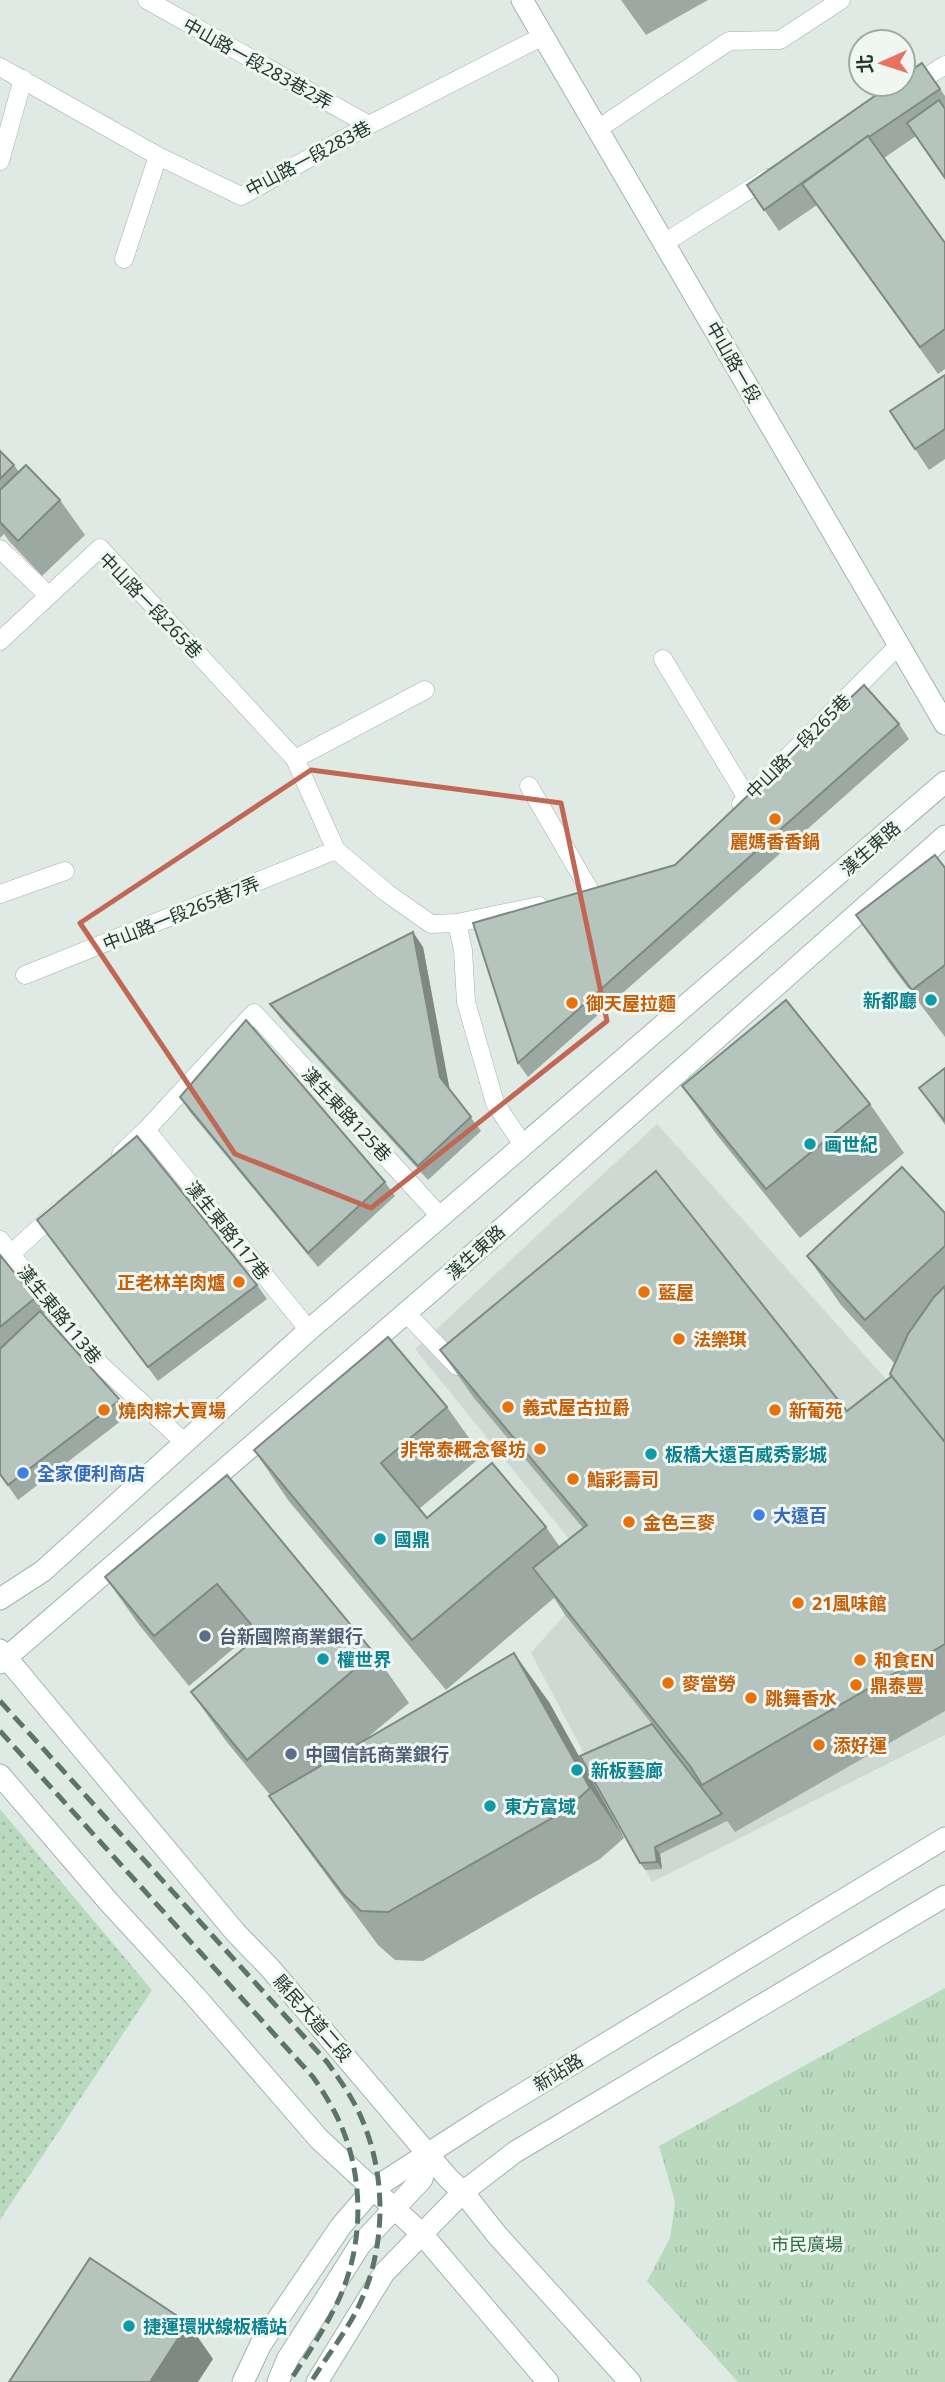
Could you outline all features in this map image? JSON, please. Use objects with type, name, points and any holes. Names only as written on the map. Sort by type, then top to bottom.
[{"type":"street","name":"中山路一段","points":[[522,0],[945,724]]},
{"type":"street","name":"漢生東路","points":[[0,1599],[43,1571],[309,1330],[945,782]]},
{"type":"street","name":"漢生東路","points":[[2,1657],[406,1313],[945,836]]},
{"type":"street","name":"縣民大道二段","points":[[2,1657],[236,1933],[270,1968],[463,2192],[497,2235],[630,2382]]},
{"type":"street","points":[[0,1775],[319,2139],[422,2234],[548,2382]]},
{"type":"street","name":"新站路","points":[[243,2382],[261,2344],[341,2226],[373,2189],[488,2115],[945,1838]]},
{"type":"street","points":[[317,2382],[384,2273],[463,2192],[514,2152],[945,1896]]},
{"type":"street","points":[[278,2382],[287,2360],[360,2245],[422,2179],[429,2154]]},
{"type":"lane","name":"中山路一段283巷2弄","points":[[147,0],[369,125]]},
{"type":"lane","points":[[598,129],[729,41],[780,40],[841,0]]},
{"type":"lane","name":"中山路一段283巷","points":[[0,67],[158,156],[241,196],[369,125],[543,36]]},
{"type":"lane","points":[[917,83],[945,65]]},
{"type":"lane","points":[[0,161],[23,79]]},
{"type":"lane","points":[[124,259],[158,156]]},
{"type":"lane","points":[[664,243],[781,169]]},
{"type":"lane","name":"中山路一段265巷","points":[[0,642],[100,548],[295,759],[336,850],[387,893],[431,924],[457,922],[552,904]]},
{"type":"lane","points":[[0,549],[48,595]]},
{"type":"lane","name":"中山路一段265巷","points":[[729,816],[899,645]]},
{"type":"lane","points":[[663,659],[747,797]]},
{"type":"lane","points":[[295,759],[425,690]]},
{"type":"lane","points":[[528,786],[592,895]]},
{"type":"lane","name":"中山路一段265巷7弄","points":[[25,975],[336,850]]},
{"type":"lane","points":[[0,894],[65,871]]},
{"type":"lane","points":[[457,922],[463,950],[466,1002],[495,1103],[523,1145]]},
{"type":"lane","name":"漢生東路125巷","points":[[146,1130],[254,1013],[440,1216]]},
{"type":"lane","points":[[108,1166],[146,1130]]},
{"type":"lane","name":"漢生東路117巷","points":[[146,1130],[309,1330]]},
{"type":"lane","points":[[6,1247],[69,1201]]},
{"type":"lane","name":"漢生東路113巷","points":[[6,1247],[90,1355],[184,1442]]},
{"type":"lane","points":[[406,1313],[471,1382]]},
{"type":"highlighted area","points":[[311,770],[561,803],[607,1021],[371,1208],[235,1154],[80,923]]},
{"type":"shaded area","name":"大遠百","points":[[657,1124],[894,1388],[945,1346],[945,1735],[652,1882],[531,1653],[599,1576],[415,1349]]},
{"type":"green space","points":[[0,1809],[152,1990],[0,2220]]},
{"type":"green space","name":"市民廣場","points":[[945,1988],[945,2382],[738,2382],[647,2281],[670,2238],[675,2202],[659,2146]]},
{"type":"building","points":[[922,63],[940,89],[764,210],[747,185],[872,98],[917,98],[917,66]]},
{"type":"building","points":[[939,100],[945,109],[945,178],[907,123]]},
{"type":"building","points":[[868,136],[945,243],[945,329],[920,347],[802,184]]},
{"type":"building","points":[[945,375],[945,429],[915,449],[890,411]]},
{"type":"building","points":[[0,451],[14,465],[0,479]]},
{"type":"building","points":[[26,465],[60,500],[18,541],[0,522],[0,490]]},
{"type":"building","points":[[864,685],[899,724],[518,1063],[473,923],[675,865]]},
{"type":"building","points":[[935,855],[945,868],[945,965],[912,990],[856,915]]},
{"type":"building","points":[[413,932],[440,1077],[471,1117],[418,1166],[270,1004]]},
{"type":"building","points":[[786,1000],[870,1104],[766,1189],[682,1086]]},
{"type":"building","points":[[246,1020],[385,1182],[308,1253],[180,1097]]},
{"type":"building","points":[[945,1068],[945,1121],[919,1088]]},
{"type":"building","points":[[137,1136],[257,1285],[148,1367],[37,1220]]},
{"type":"building","points":[[902,1167],[945,1213],[945,1246],[865,1320],[807,1256]]},
{"type":"building","name":"大遠百","points":[[656,1171],[847,1411],[892,1376],[945,1442],[945,1644],[702,1785],[690,1766],[533,1568],[587,1525],[440,1350]]},
{"type":"building","points":[[0,1255],[35,1298],[0,1327]]},
{"type":"building","points":[[945,1286],[945,1442],[890,1374],[908,1334]]},
{"type":"building","points":[[40,1311],[120,1400],[8,1485],[0,1474],[0,1349]]},
{"type":"building","points":[[388,1337],[447,1407],[381,1463],[427,1518],[492,1463],[546,1527],[412,1640],[254,1450]]},
{"type":"building","points":[[227,1475],[374,1653],[247,1760],[191,1692],[260,1635],[217,1584],[154,1636],[105,1577]]},
{"type":"building","name":"東方富域","points":[[514,1653],[590,1788],[566,1810],[388,1912],[361,1911],[344,1895],[269,1796]]},
{"type":"building","points":[[652,1724],[722,1814],[655,1847],[657,1862],[640,1863],[580,1756]]},
{"type":"building","points":[[90,2258],[188,2323],[150,2382],[9,2382]]},
{"type":"railway","points":[[0,1701],[327,2062],[361,2117],[376,2167],[380,2219],[377,2245],[372,2271],[352,2319],[311,2382]]},
{"type":"railway","points":[[0,1731],[313,2077],[344,2132],[352,2157],[358,2209],[352,2261],[334,2309],[289,2382]]},
{"type":"place","name":"麗媽香香鍋","points":[[775,819]]},
{"type":"place","name":"新都廳","points":[[931,1000]]},
{"type":"place","name":"御天屋拉麵","points":[[572,1003]]},
{"type":"place","name":"画世紀","points":[[810,1144]]},
{"type":"place","name":"正老林羊肉爐","points":[[239,1282]]},
{"type":"place","name":"藍屋","points":[[644,1292]]},
{"type":"place","name":"法樂琪","points":[[679,1339]]},
{"type":"place","name":"義式屋古拉爵","points":[[508,1407]]},
{"type":"place","name":"燒肉粽大賣場","points":[[104,1410]]},
{"type":"place","name":"新葡苑","points":[[775,1410]]},
{"type":"place","name":"非常泰概念餐坊","points":[[540,1449]]},
{"type":"place","name":"板橋大遠百威秀影城","points":[[651,1454]]},
{"type":"place","name":"全家便利商店","points":[[23,1473]]},
{"type":"place","name":"鮨彩壽司","points":[[573,1479]]},
{"type":"place","name":"大遠百","points":[[759,1515]]},
{"type":"place","name":"金色三麥","points":[[629,1522]]},
{"type":"place","name":"國鼎","points":[[380,1539]]},
{"type":"place","name":"21風味館","points":[[798,1603]]},
{"type":"place","name":"台新國際商業銀行","points":[[205,1636]]},
{"type":"place","name":"權世界","points":[[323,1659]]},
{"type":"place","name":"和食EN","points":[[860,1660]]},
{"type":"place","name":"麥當勞","points":[[668,1683]]},
{"type":"place","name":"鼎泰豐","points":[[856,1685]]},
{"type":"place","name":"跳舞香水","points":[[751,1698]]},
{"type":"place","name":"添好運","points":[[819,1745]]},
{"type":"place","name":"中國信託商業銀行","points":[[291,1754]]},
{"type":"place","name":"新板藝廊","points":[[577,1770]]},
{"type":"place","name":"東方富域","points":[[490,1806]]},
{"type":"place","name":"捷運環狀線板橋站","points":[[129,2326]]}]
